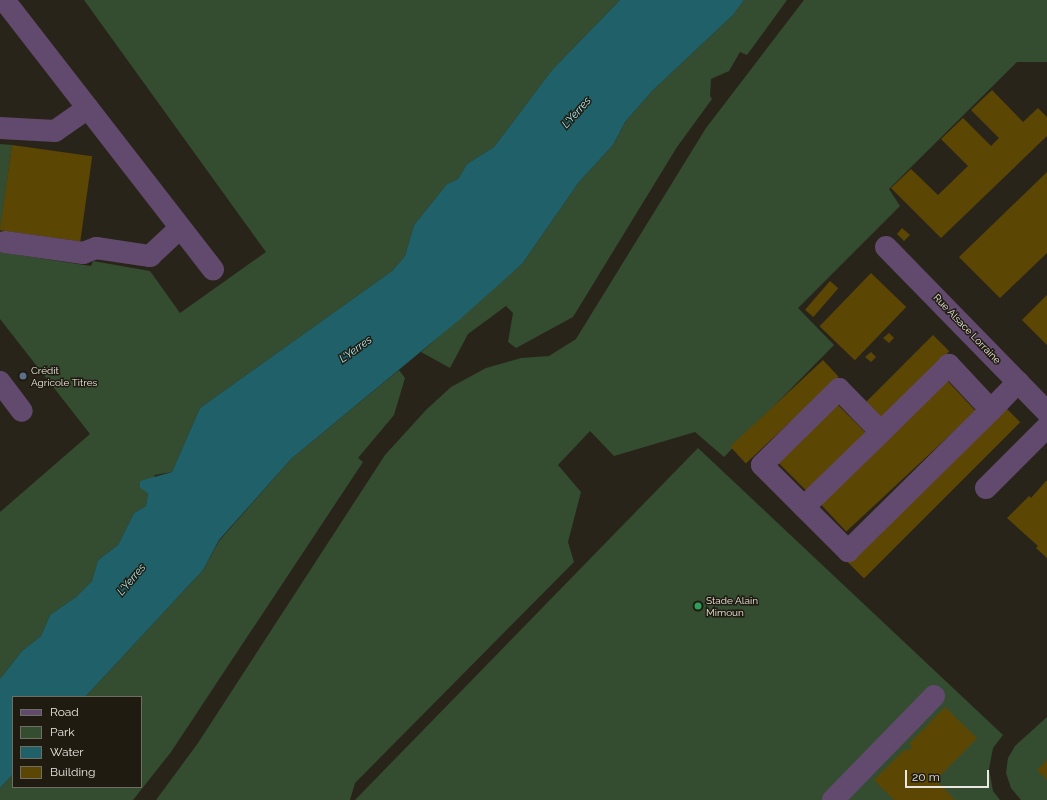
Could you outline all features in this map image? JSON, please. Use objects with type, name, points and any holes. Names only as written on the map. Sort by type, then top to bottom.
[{"type":"street","points":[[4,0],[213,269]]},
{"type":"street","points":[[0,128],[55,131],[88,108]]},
{"type":"street","points":[[5,242],[83,253],[96,248],[150,256],[180,228]]},
{"type":"street","name":"Rue Alsace Lorraine","points":[[886,247],[1047,412]]},
{"type":"street","points":[[804,507],[948,365],[991,410]]},
{"type":"street","points":[[0,382],[22,411]]},
{"type":"street","points":[[880,432],[839,389],[762,465],[848,551],[1018,382]]},
{"type":"street","points":[[986,488],[1047,427]]},
{"type":"street","points":[[833,800],[934,696]]},
{"type":"green space","points":[[84,0],[620,0],[552,70],[494,147],[467,164],[458,179],[447,184],[414,225],[405,256],[392,271],[200,408],[172,472],[155,475],[148,493],[146,506],[134,513],[118,545],[98,560],[92,581],[76,597],[50,615],[41,636],[22,651],[0,679],[0,512],[90,434],[0,319],[0,252],[91,266],[93,261],[150,271],[180,313],[266,252]]},
{"type":"green space","points":[[744,0],[787,0],[747,55],[740,52],[729,71],[711,79],[710,96],[712,99],[677,147],[573,317],[516,348],[508,342],[513,313],[506,306],[468,334],[450,368],[421,352],[522,264],[579,182],[613,145],[625,122],[652,91],[733,15]]},
{"type":"green space","points":[[804,0],[1047,0],[1047,62],[1017,62],[889,189],[900,206],[798,308],[834,345],[724,457],[695,432],[614,456],[590,431],[558,465],[581,492],[568,542],[574,562],[355,783],[350,800],[156,800],[198,743],[385,455],[426,410],[451,387],[486,368],[521,358],[549,356],[576,339],[706,128]]},
{"type":"green space","points":[[0,144],[12,145],[0,234]]},
{"type":"green space","points":[[399,370],[405,378],[394,415],[358,458],[363,462],[171,752],[133,800],[0,800],[0,788],[12,775],[12,788],[142,788],[142,696],[86,696],[203,570],[219,541],[291,459]]},
{"type":"green space","points":[[698,448],[1003,735],[993,748],[989,769],[993,791],[1000,800],[355,800]]},
{"type":"green space","points":[[1047,717],[1047,800],[1021,800],[1011,788],[1006,773],[1008,758],[1015,746]]},
{"type":"water","name":"L'Yerres","points":[[620,0],[744,0],[733,15],[652,91],[625,122],[613,145],[579,182],[522,264],[459,320],[291,459],[219,540],[203,570],[86,696],[12,696],[12,775],[0,788],[0,679],[22,651],[41,636],[50,615],[76,597],[92,581],[98,560],[118,545],[134,513],[146,506],[148,493],[140,488],[140,481],[172,472],[200,408],[392,271],[405,256],[414,225],[447,184],[458,179],[467,164],[494,147],[552,70]]},
{"type":"building","points":[[992,90],[1023,122],[1038,108],[1047,117],[1047,136],[941,238],[891,188],[911,169],[938,195],[968,166],[941,139],[963,118],[991,146],[999,138],[971,110]]},
{"type":"building","points":[[12,145],[92,156],[80,241],[0,230]]},
{"type":"building","points":[[1047,172],[1047,253],[1000,298],[959,257]]},
{"type":"building","points":[[902,228],[910,235],[904,241],[897,234]]},
{"type":"building","points":[[871,273],[906,307],[855,360],[820,326]]},
{"type":"building","points":[[830,281],[838,288],[813,317],[805,310]]},
{"type":"building","points":[[1047,295],[1047,345],[1022,320]]},
{"type":"building","points":[[889,333],[894,338],[889,343],[883,338]]},
{"type":"building","points":[[933,335],[949,351],[882,418],[866,402]]},
{"type":"building","points":[[871,352],[876,357],[871,362],[865,357]]},
{"type":"building","points":[[823,360],[839,377],[746,463],[730,447]]},
{"type":"building","points":[[945,378],[976,411],[846,532],[816,499]]},
{"type":"building","points":[[835,402],[867,434],[808,493],[776,461]]},
{"type":"building","points":[[1004,406],[1020,422],[864,579],[848,562]]},
{"type":"building","points":[[1047,480],[1047,558],[1036,548],[1038,546],[1007,518],[1029,496],[1031,498]]},
{"type":"building","points":[[945,707],[977,738],[936,780],[955,800],[894,800],[874,780],[905,749],[907,751],[912,747],[909,744]]},
{"type":"building","points":[[1047,760],[1047,780],[1037,770]]},
{"type":"place","name":"Crédit Agricole Titres","points":[[23,376]]},
{"type":"place","name":"Stade Alain Mimoun","points":[[698,606]]}]
